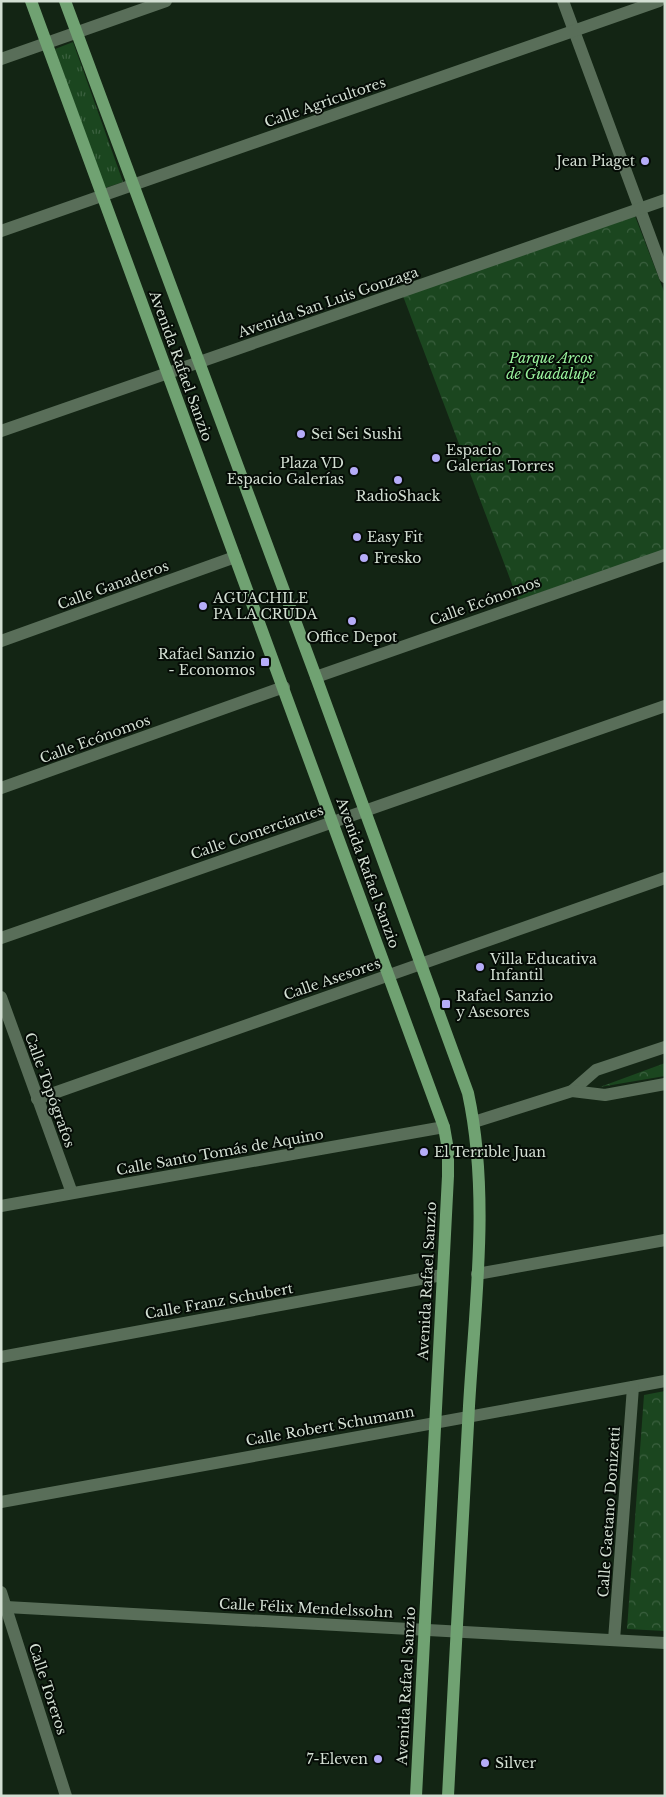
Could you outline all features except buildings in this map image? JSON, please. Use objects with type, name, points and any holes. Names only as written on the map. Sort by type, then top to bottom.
[{"type":"main road","name":"Avenida Rafael Sanzio","points":[[31,1],[444,1127],[448,1150],[448,1176],[416,1796]]},
{"type":"main road","name":"Avenida Rafael Sanzio","points":[[65,1],[468,1092],[474,1122],[478,1164],[477,1274],[448,1796]]},
{"type":"street","points":[[1,59],[166,1]]},
{"type":"street","points":[[563,1],[665,277]]},
{"type":"street","name":"Calle Agricultores","points":[[1,231],[659,1]]},
{"type":"street","name":"Avenida San Luis Gonzaga","points":[[1,431],[665,200]]},
{"type":"street","name":"Calle Ecónomos","points":[[316,677],[665,555]]},
{"type":"street","name":"Calle Ganaderos","points":[[1,641],[236,557]]},
{"type":"street","name":"Calle Ecónomos","points":[[1,788],[284,687]]},
{"type":"street","name":"Calle Comerciantes","points":[[1,938],[665,706]]},
{"type":"street","name":"Calle Asesores","points":[[37,1099],[665,878]]},
{"type":"street","name":"Calle Topógrafos","points":[[1,996],[72,1193]]},
{"type":"street","points":[[474,1122],[572,1091],[596,1070],[665,1047]]},
{"type":"street","points":[[572,1091],[605,1095],[665,1084]]},
{"type":"street","name":"Calle Santo Tomás de Aquino","points":[[1,1206],[444,1127]]},
{"type":"street","points":[[477,1274],[665,1240]]},
{"type":"street","name":"Calle Franz Schubert","points":[[1,1356],[442,1275]]},
{"type":"street","name":"Calle Robert Schumann","points":[[1,1502],[665,1381]]},
{"type":"street","name":"Calle Gaetano Donizetti","points":[[614,1640],[633,1387]]},
{"type":"street","name":"Calle Toreros","points":[[1,1592],[66,1796]]},
{"type":"street","name":"Calle Félix Mendelssohn","points":[[6,1607],[665,1643]]},
{"type":"green space","points":[[73,42],[123,182],[105,188],[55,49]]},
{"type":"green space","name":"Parque Arcos de Guadalupe","points":[[635,216],[665,294],[665,551],[518,600],[403,296]]},
{"type":"green space","points":[[665,1063],[665,1076],[600,1087]]},
{"type":"green space","points":[[665,1391],[665,1631],[627,1629],[644,1395]]},
{"type":"place","name":"Jean Piaget","points":[[645,161]]},
{"type":"place","name":"Sei Sei Sushi","points":[[301,434]]},
{"type":"place","name":"Espacio Galerías Torres","points":[[436,458]]},
{"type":"place","name":"Plaza VD Espacio Galerías","points":[[354,471]]},
{"type":"place","name":"RadioShack","points":[[398,480]]},
{"type":"place","name":"Easy Fit","points":[[357,537]]},
{"type":"place","name":"Fresko","points":[[364,558]]},
{"type":"place","name":"AGUACHILE PA LA CRUDA","points":[[203,606]]},
{"type":"place","name":"Office Depot","points":[[352,621]]},
{"type":"place","name":"Rafael Sanzio - Economos","points":[[265,662]]},
{"type":"place","name":"Villa Educativa Infantil","points":[[480,967]]},
{"type":"place","name":"Rafael Sanzio y Asesores","points":[[446,1004]]},
{"type":"place","name":"El Terrible Juan","points":[[424,1152]]},
{"type":"place","name":"7-Eleven","points":[[378,1759]]},
{"type":"place","name":"Silver","points":[[485,1763]]}]
